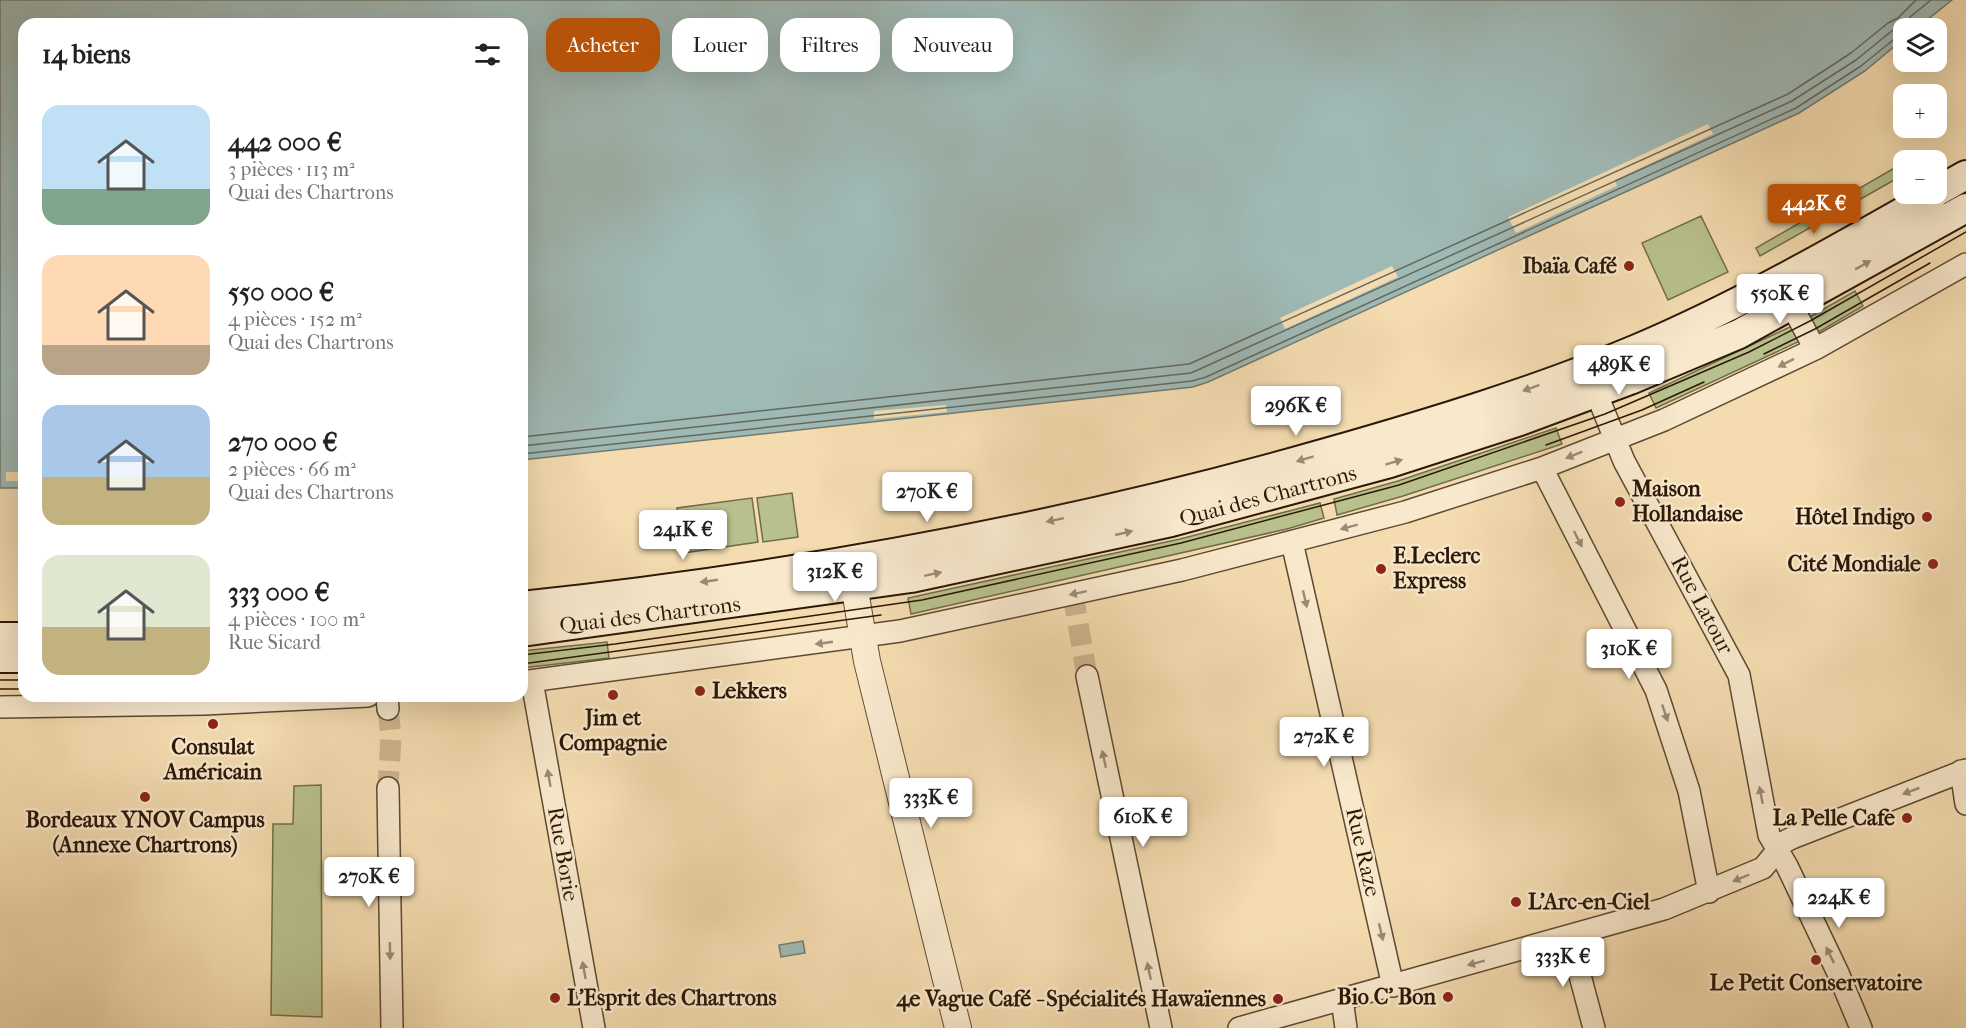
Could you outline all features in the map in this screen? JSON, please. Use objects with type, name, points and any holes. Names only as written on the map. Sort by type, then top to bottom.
[{"type":"main road","name":"Quai des Chartrons","points":[[1947,186],[1966,175]]},
{"type":"main road","name":"Quai des Chartrons","points":[[528,631],[853,574],[1043,523],[1264,471],[1501,399],[1591,380],[1739,334],[1786,293],[1919,204]]},
{"type":"main road","name":"Quai des Chartrons","points":[[1786,293],[1966,207]]},
{"type":"main road","name":"Quai des Chartrons","points":[[528,605],[853,574]]},
{"type":"main road","points":[[0,637],[18,637]]},
{"type":"main road","points":[[0,658],[18,658]]},
{"type":"street","points":[[528,681],[863,637],[1083,592],[1292,542],[1405,512],[1542,468],[1615,440],[1751,381],[1815,349],[1966,264]]},
{"type":"street","points":[[1786,293],[1815,349]]},
{"type":"street","name":"Rue Latour","points":[[1591,380],[1624,460],[1739,675],[1768,836],[1838,973],[1861,1028]]},
{"type":"street","points":[[1542,468],[1656,690],[1689,791],[1709,892]]},
{"type":"street","name":"Rue Raze","points":[[1292,542],[1393,986]]},
{"type":"street","points":[[853,574],[863,637],[958,1028]]},
{"type":"street","points":[[1087,676],[1161,1028]]},
{"type":"street","name":"Rue Borie","points":[[528,686],[594,1028]]},
{"type":"street","points":[[0,707],[45,702],[204,704],[245,702]]},
{"type":"street","points":[[1239,1028],[1283,1022],[1342,999],[1570,938],[1664,909],[1763,868],[1777,850],[1792,838],[1964,770],[1966,804]]},
{"type":"street","points":[[388,788],[392,1028]]},
{"type":"street","points":[[1570,938],[1594,1028]]},
{"type":"street","points":[[1342,999],[1346,1028]]},
{"type":"green space","points":[[1893,169],[1893,181],[1760,256],[1756,248]]},
{"type":"green space","points":[[1701,216],[1728,272],[1668,300],[1642,243]]},
{"type":"green space","points":[[1855,291],[1863,306],[1817,333],[1808,318]]},
{"type":"green space","points":[[1792,326],[1800,341],[1656,408],[1649,393]]},
{"type":"green space","points":[[1556,428],[1562,444],[1337,515],[1334,499],[1398,481]]},
{"type":"green space","points":[[792,493],[798,537],[763,542],[757,498]]},
{"type":"green space","points":[[752,498],[758,542],[684,553],[677,508]]},
{"type":"green space","points":[[1320,503],[1324,518],[1287,529],[911,614],[908,598],[1180,539]]},
{"type":"green space","points":[[607,642],[609,658],[528,667],[528,650]]},
{"type":"green space","points":[[321,785],[322,1017],[271,1015],[273,824],[293,824],[294,786]]},
{"type":"water","points":[[0,0],[1952,0],[1930,18],[1893,18],[1893,47],[1865,71],[1799,113],[1193,387],[528,459],[528,18],[18,18],[18,488],[0,488]]},
{"type":"water","points":[[803,941],[805,953],[781,957],[779,945]]},
{"type":"pier","points":[[1708,124],[1713,134],[1615,180],[1617,186],[1516,233],[1508,217]]},
{"type":"pier","points":[[1392,266],[1398,277],[1285,329],[1280,318]]},
{"type":"pier","points":[[946,405],[947,412],[874,419],[874,411]]},
{"type":"pier","points":[[6,472],[18,472],[18,481],[6,481]]},
{"type":"tunnel","points":[[1073,594],[1087,676]]},
{"type":"tunnel","points":[[388,709],[391,737],[388,788]]},
{"type":"tram line","points":[[528,654],[922,600],[1181,543],[1399,485],[1605,414],[1749,352],[1810,321],[1966,232]]},
{"type":"tram line","points":[[1764,354],[1815,329],[1930,263]]},
{"type":"tram line","points":[[1546,445],[1642,410],[1704,382]]},
{"type":"tram line","points":[[528,663],[881,615]]},
{"type":"tram line","points":[[0,680],[18,680]]},
{"type":"tram line","points":[[0,689],[18,689]]},
{"type":"place","name":"Ibaïa Café","points":[[1629,266]]},
{"type":"place","name":"Maison Hollandaise","points":[[1620,502]]},
{"type":"place","name":"Hôtel Indigo","points":[[1927,517]]},
{"type":"place","name":"Cité Mondiale","points":[[1933,564]]},
{"type":"place","name":"E.Leclerc Express","points":[[1381,569]]},
{"type":"place","name":"Lekkers","points":[[700,691]]},
{"type":"place","name":"Jim et Compagnie","points":[[613,695]]},
{"type":"place","name":"Consulat Américain","points":[[213,724]]},
{"type":"place","name":"Bordeaux YNOV Campus (Annexe Chartrons)","points":[[145,797]]},
{"type":"place","name":"La Pelle Cafe","points":[[1907,818]]},
{"type":"place","name":"L'Arc-en-Ciel","points":[[1516,902]]},
{"type":"place","name":"Le Petit Conservatoire","points":[[1816,960]]},
{"type":"place","name":"Bio C' Bon","points":[[1448,997]]},
{"type":"place","name":"L'Esprit des Chartrons","points":[[555,998]]},
{"type":"place","name":"4e Vague Café - Spécialités Hawaïennes","points":[[1278,999]]}]
